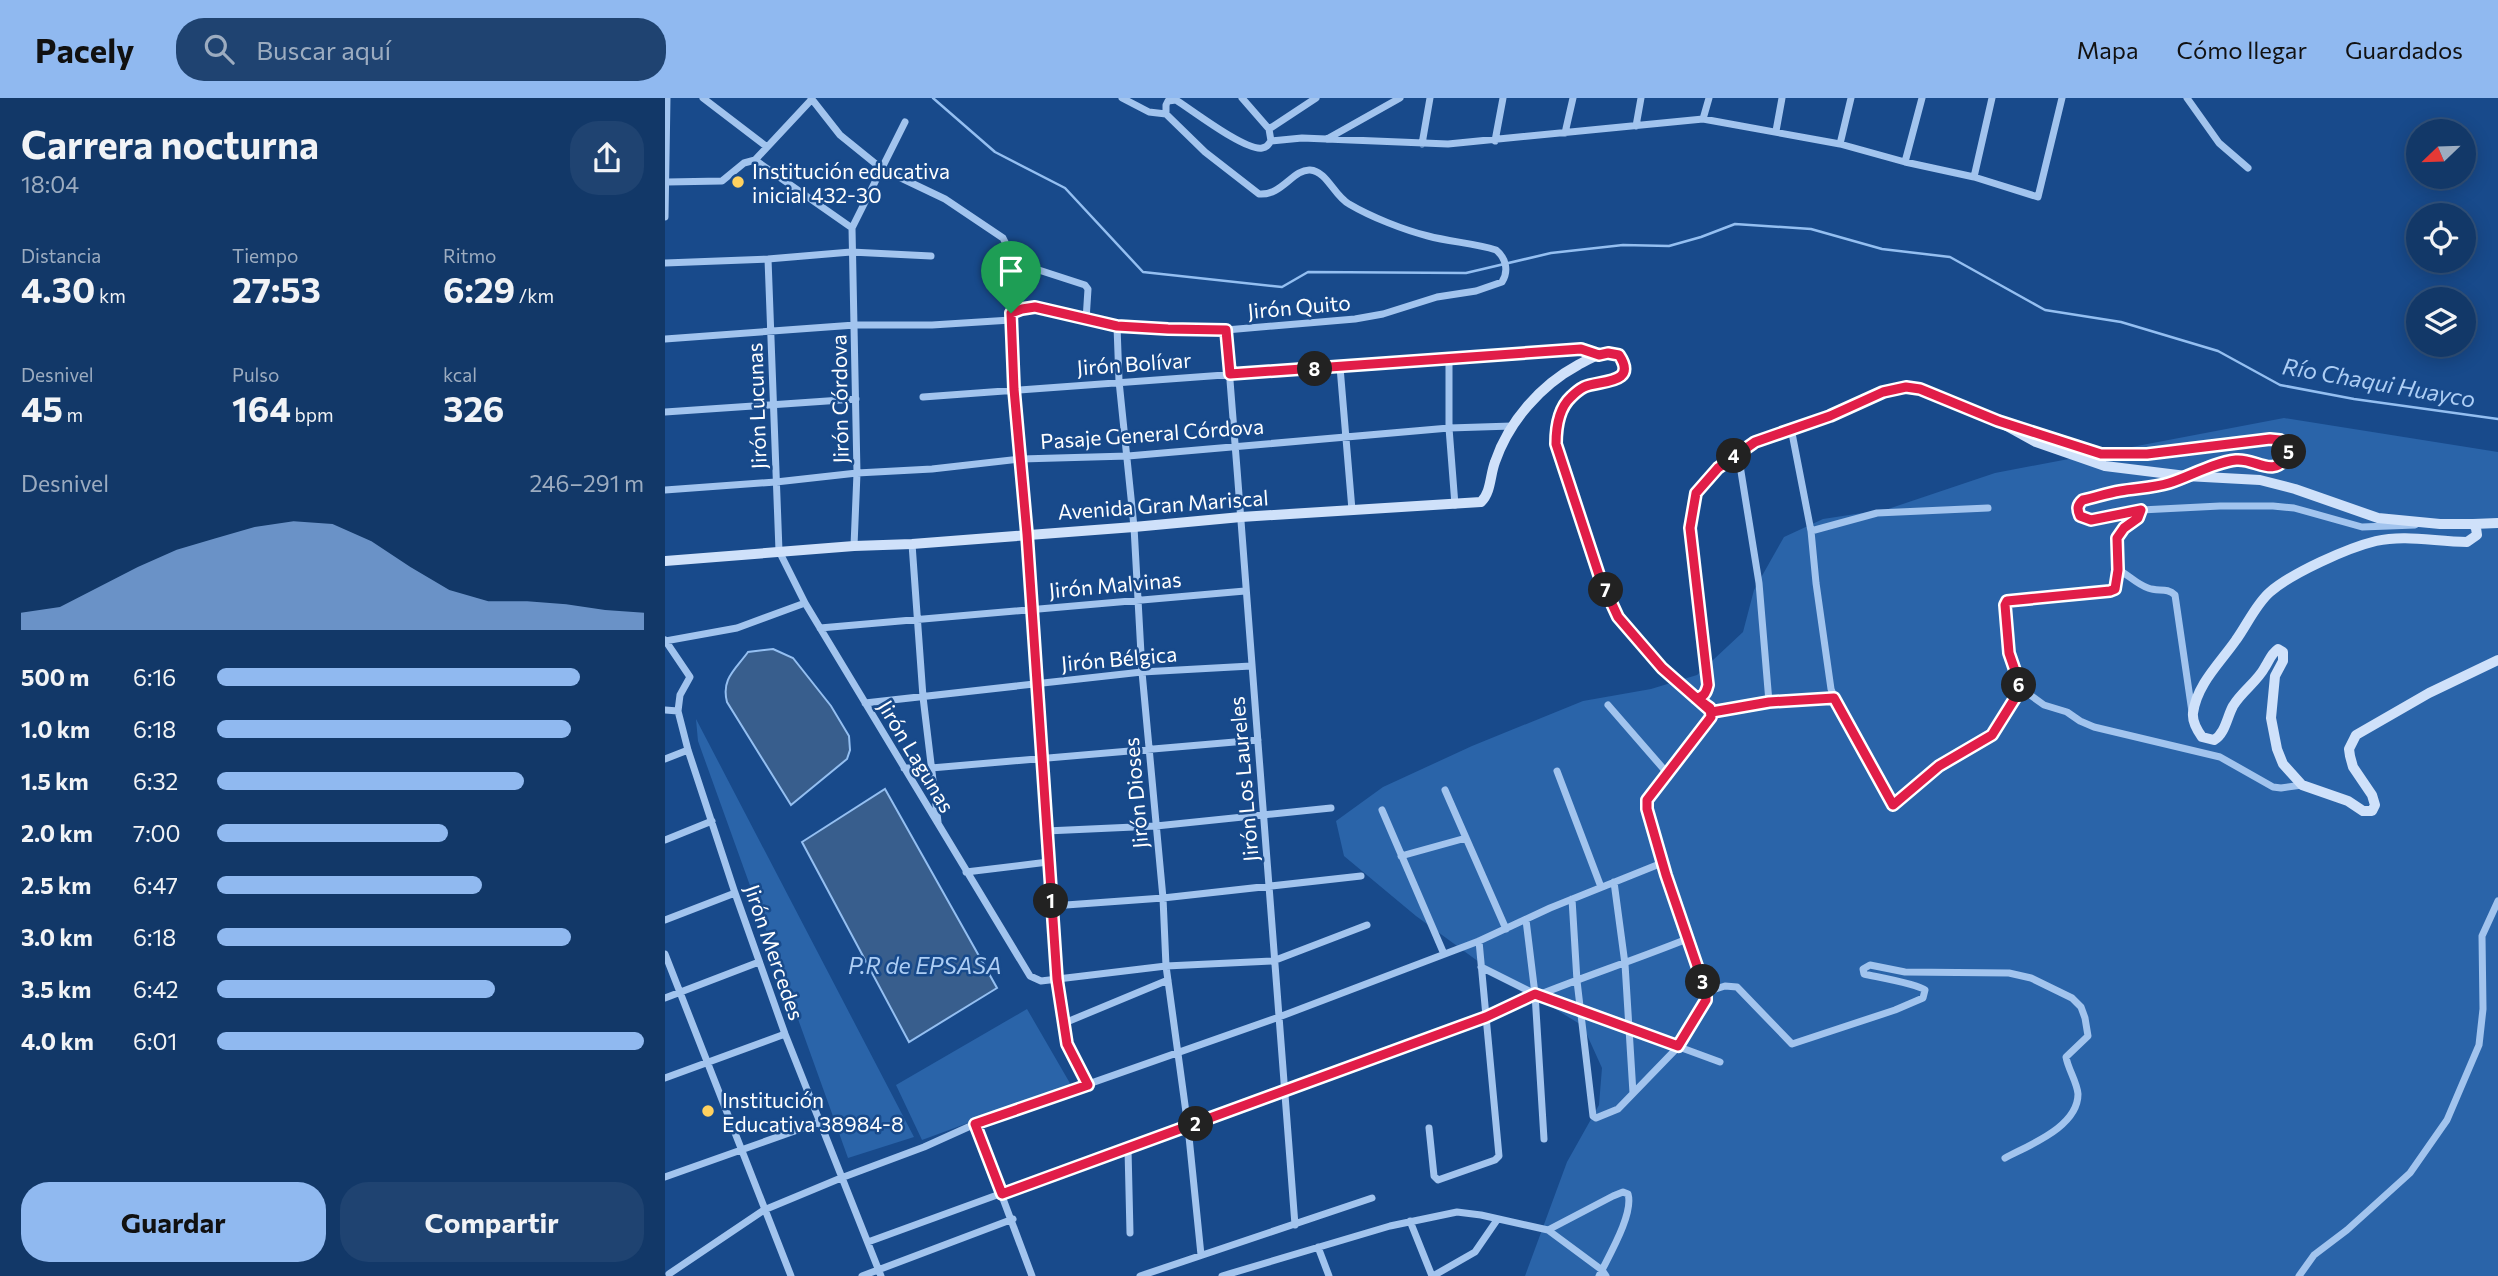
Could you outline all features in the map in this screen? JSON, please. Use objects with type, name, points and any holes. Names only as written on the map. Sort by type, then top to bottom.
[{"type":"street","points":[[665,217],[667,98]]},
{"type":"street","points":[[703,98],[767,147]]},
{"type":"street","points":[[1122,98],[1149,112],[1166,114],[1165,105],[1168,101],[1176,100],[1245,144],[1262,148],[1271,141],[1302,138],[1422,144],[1495,141],[1703,119],[1840,144],[1974,177],[2038,197],[2062,98]]},
{"type":"street","points":[[1242,98],[1269,130],[1271,141]]},
{"type":"street","points":[[1269,130],[1316,98]]},
{"type":"street","points":[[1327,139],[1400,98]]},
{"type":"street","points":[[1422,144],[1430,98]]},
{"type":"street","points":[[1495,141],[1503,98]]},
{"type":"street","points":[[1565,132],[1573,98]]},
{"type":"street","points":[[1636,126],[1641,98]]},
{"type":"street","points":[[1703,119],[1709,98]]},
{"type":"street","points":[[1776,131],[1782,98]]},
{"type":"street","points":[[1840,144],[1851,98]]},
{"type":"street","points":[[1905,162],[1922,98]]},
{"type":"street","points":[[1974,177],[1992,98]]},
{"type":"street","points":[[2187,98],[2219,144],[2248,168]]},
{"type":"street","points":[[667,182],[722,181],[744,163],[755,160],[812,99],[840,135],[882,169],[945,200],[1003,238],[1007,246],[1014,389],[1027,534],[1057,979],[1067,1044],[1088,1085]]},
{"type":"street","name":"Jirón Quito","points":[[665,339],[855,324],[932,325],[1011,317],[1022,309],[1035,307],[1117,326],[1226,330],[1355,319],[1383,314],[1437,297],[1476,291],[1499,284],[1506,277],[1503,257],[1496,250],[1415,232],[1348,204],[1332,189],[1328,181],[1313,170],[1305,170],[1276,192],[1259,194],[1205,152],[1166,114]]},
{"type":"street","points":[[755,160],[852,228],[905,121]]},
{"type":"street","name":"Jirón Córdova","points":[[852,228],[857,473],[854,545]]},
{"type":"street","points":[[665,263],[851,252],[931,256]]},
{"type":"street","name":"Jirón Lucunas","points":[[768,259],[779,551]]},
{"type":"street","points":[[1008,260],[1085,285],[1088,289],[1086,320]]},
{"type":"street","name":"Jirón Dioses","points":[[1117,326],[1119,382],[1134,527],[1142,672],[1163,898],[1166,966],[1188,1127],[1201,1255]]},
{"type":"street","name":"Jirón Los Laureles","points":[[1226,330],[1295,1225]]},
{"type":"street","name":"Jirón Bolívar","points":[[923,397],[1581,349],[1599,355]]},
{"type":"street","points":[[1512,426],[1533,400],[1557,378],[1599,355],[1619,355],[1624,368],[1622,374],[1609,383],[1585,387],[1570,398],[1560,415],[1556,444],[1600,578],[1618,617],[1662,668],[1712,712]]},
{"type":"street","points":[[1448,359],[1449,428],[1455,505]]},
{"type":"street","points":[[1340,367],[1352,510]]},
{"type":"street","points":[[1696,698],[1701,698],[1706,693],[1708,674],[1690,528],[1696,493],[1718,468],[1755,442],[1830,416],[1883,392],[1906,387],[1920,389],[1998,421],[2101,454],[2147,454],[2270,439],[2280,440],[2288,445],[2289,454],[2284,463],[2275,467],[2239,460],[2219,463],[2168,484],[2118,491],[2083,500],[2077,507],[2080,516],[2091,520],[2141,510],[2273,506],[2294,508],[2362,527],[2498,523]]},
{"type":"street","points":[[665,412],[856,399]]},
{"type":"street","points":[[1998,421],[2036,442],[2092,463],[2186,476],[2274,482],[2378,518],[2440,524]]},
{"type":"street","name":"Pasaje General Córdova","points":[[665,490],[932,469],[1021,459],[1128,456],[1449,428],[1512,426]]},
{"type":"street","name":"Avenida Gran Mariscal","points":[[665,561],[1241,517],[1481,502],[1485,500],[1495,462],[1512,426]]},
{"type":"street","points":[[1791,428],[1811,531],[1816,583],[1834,698],[1893,805],[1939,766],[1992,735],[2017,695],[2019,687],[2009,653],[2005,605],[2007,601],[2113,591],[2118,570],[2117,538],[2124,528],[2138,518],[2141,510]]},
{"type":"street","points":[[1738,453],[1759,583],[1769,702]]},
{"type":"street","points":[[1811,531],[1877,513],[1988,508]]},
{"type":"street","points":[[2193,716],[2196,699],[2206,680],[2235,642],[2260,602],[2279,585],[2337,556],[2375,541],[2402,538],[2466,542],[2477,535],[2473,524]]},
{"type":"street","points":[[912,544],[923,697],[938,826]]},
{"type":"street","name":"Jirón Lagunas","points":[[779,551],[805,603],[1030,976],[1041,981],[1057,979]]},
{"type":"street","points":[[2118,570],[2143,586],[2153,590],[2168,590],[2175,596],[2193,716],[2196,729],[2208,740],[2219,737],[2233,706],[2255,682],[2271,654],[2279,649],[2283,652],[2283,661],[2275,676],[2271,718],[2283,764],[2302,785]]},
{"type":"street","name":"Jirón Malvinas","points":[[820,628],[1245,591]]},
{"type":"street","points":[[665,710],[678,710],[680,695],[690,677],[665,641],[737,628],[805,603]]},
{"type":"street","points":[[2019,687],[2044,705],[2067,712],[2094,727],[2220,757],[2273,787],[2302,785],[2349,801],[2363,811],[2372,811],[2375,805],[2372,795],[2358,778],[2350,756],[2351,741],[2356,735],[2429,693],[2498,660]]},
{"type":"street","name":"Jirón Bélgica","points":[[865,703],[1142,672],[1251,666]]},
{"type":"street","points":[[1712,712],[1769,702],[1834,698]]},
{"type":"street","points":[[1608,705],[1668,774]]},
{"type":"street","name":"Jirón Mercedes","points":[[678,710],[688,750],[759,962],[880,1273]]},
{"type":"street","points":[[1572,899],[1579,1009],[1593,1116],[1596,1118],[1618,1109],[1678,1046],[1706,1000],[1706,992],[1662,863],[1647,800],[1708,722],[1712,712]]},
{"type":"street","points":[[904,768],[931,768],[1258,740]]},
{"type":"street","points":[[665,759],[688,750]]},
{"type":"street","points":[[1557,771],[1601,887]]},
{"type":"street","points":[[1445,790],[1507,929]]},
{"type":"street","points":[[1046,831],[1156,825],[1331,808]]},
{"type":"street","points":[[1382,810],[1444,954]]},
{"type":"street","points":[[665,840],[712,821]]},
{"type":"street","points":[[1401,856],[1466,838]]},
{"type":"street","points":[[966,872],[1048,862]]},
{"type":"street","points":[[665,1265],[669,1275],[764,1210],[841,1178],[924,1147],[975,1124],[1279,1017],[1479,941],[1572,899],[1662,863]]},
{"type":"street","points":[[1052,906],[1163,898],[1361,876]]},
{"type":"street","points":[[1614,882],[1625,964],[1633,1093]]},
{"type":"street","points":[[665,920],[735,893]]},
{"type":"street","points":[[2299,1276],[2314,1255],[2347,1230],[2410,1173],[2447,1121],[2479,1045],[2483,1009],[2482,936],[2498,901]]},
{"type":"street","points":[[1526,920],[1535,994],[1544,1139]]},
{"type":"street","points":[[1057,979],[1166,966],[1273,961],[1367,925]]},
{"type":"street","points":[[868,1242],[1486,1017],[1535,994],[1625,964],[1687,939]]},
{"type":"street","points":[[1429,1128],[1434,1176],[1438,1180],[1497,1158],[1479,941]]},
{"type":"street","points":[[665,954],[791,1276]]},
{"type":"street","points":[[665,998],[759,962]]},
{"type":"street","points":[[1706,992],[1725,986],[1737,987],[1793,1044],[1923,998],[1925,990],[1919,985],[1887,981],[1864,974],[1863,969],[1870,965],[1905,972],[2021,975],[2072,998],[2081,1007],[2088,1028],[2088,1036],[2066,1057],[2078,1093],[2074,1107],[2060,1128],[2005,1158]]},
{"type":"street","points":[[1482,967],[1535,994],[1720,1062]]},
{"type":"street","points":[[1062,1024],[1168,980]]},
{"type":"street","points":[[665,1078],[785,1034]]},
{"type":"street","points":[[665,1177],[820,1122]]},
{"type":"street","points":[[975,1124],[1033,1276]]},
{"type":"street","points":[[1128,1149],[1130,1233]]},
{"type":"street","points":[[1222,1276],[1410,1221],[1457,1212],[1548,1230],[1602,1274],[1627,1216],[1630,1203],[1627,1194],[1623,1192],[1613,1196],[1548,1230]]},
{"type":"street","points":[[1140,1276],[1372,1198]]},
{"type":"street","points":[[862,1276],[880,1273],[1013,1219]]},
{"type":"street","points":[[1410,1221],[1433,1276],[1475,1252],[1497,1220]]},
{"type":"street","points":[[1318,1247],[1329,1276]]},
{"type":"shaded area","points":[[2284,418],[2498,452],[2498,1276],[1525,1276],[1567,1162],[1599,1105],[1602,1068],[1583,1026],[1479,962],[1416,916],[1344,856],[1336,821],[1383,787],[1472,746],[1583,701],[1651,689],[1697,675],[1743,632],[1754,590],[1784,537],[1823,519],[1888,509],[1995,473]]},
{"type":"shaded area","points":[[696,719],[914,1137],[848,1158],[698,741]]},
{"type":"shaded area","points":[[1027,1009],[1071,1085],[922,1140],[896,1085]]},
{"type":"water","points":[[773,649],[793,658],[831,706],[849,736],[850,750],[847,759],[791,805],[727,702],[726,694],[730,675],[748,652]]},
{"type":"water","name":"P.R de EPSASA","points":[[885,789],[997,988],[909,1042],[802,842]]},
{"type":"waterway","name":"Río Chaqui Huayco","points":[[933,98],[995,152],[1065,188],[1143,272],[1282,287],[1308,272],[1466,273],[1551,253],[1623,245],[1669,246],[1735,224],[1811,229],[1882,249],[1950,257],[2045,310],[2121,322],[2218,351],[2280,385],[2354,399],[2498,419]]},
{"type":"place","name":"Institución educativa inicial 432-30","points":[[738,182]]},
{"type":"place","name":"Institución Educativa 38984-8","points":[[708,1111]]},
{"type":"route","points":[[1011,313],[1014,389],[1027,534],[1057,979],[1067,1044],[1088,1085],[975,1124],[1002,1194],[1486,1017],[1535,994],[1678,1046],[1706,1000],[1706,992],[1662,863],[1647,800],[1708,722],[1712,712],[1710,708],[1696,698],[1701,698],[1706,693],[1708,685],[1690,528],[1696,493],[1718,468],[1755,442],[1830,416],[1883,392],[1906,387],[1920,389],[1998,421],[2101,454],[2147,454],[2270,439],[2280,440],[2288,445],[2289,454],[2284,463],[2275,467],[2239,460],[2219,463],[2168,484],[2118,491],[2079,503],[2077,507],[2084,520],[2141,510],[2138,518],[2121,531],[2115,543],[2118,570],[2115,589],[2007,601],[2005,605],[2009,653],[2019,682],[2017,695],[1992,735],[1939,766],[1893,805],[1834,698],[1769,702],[1712,712],[1710,708],[1691,695],[1662,668],[1618,617],[1600,578],[1562,466],[1556,444],[1556,429],[1560,415],[1570,398],[1585,387],[1609,383],[1622,374],[1623,361],[1619,355],[1599,355],[1581,349],[1230,374],[1226,330],[1117,326],[1035,307],[1011,313]]}]
